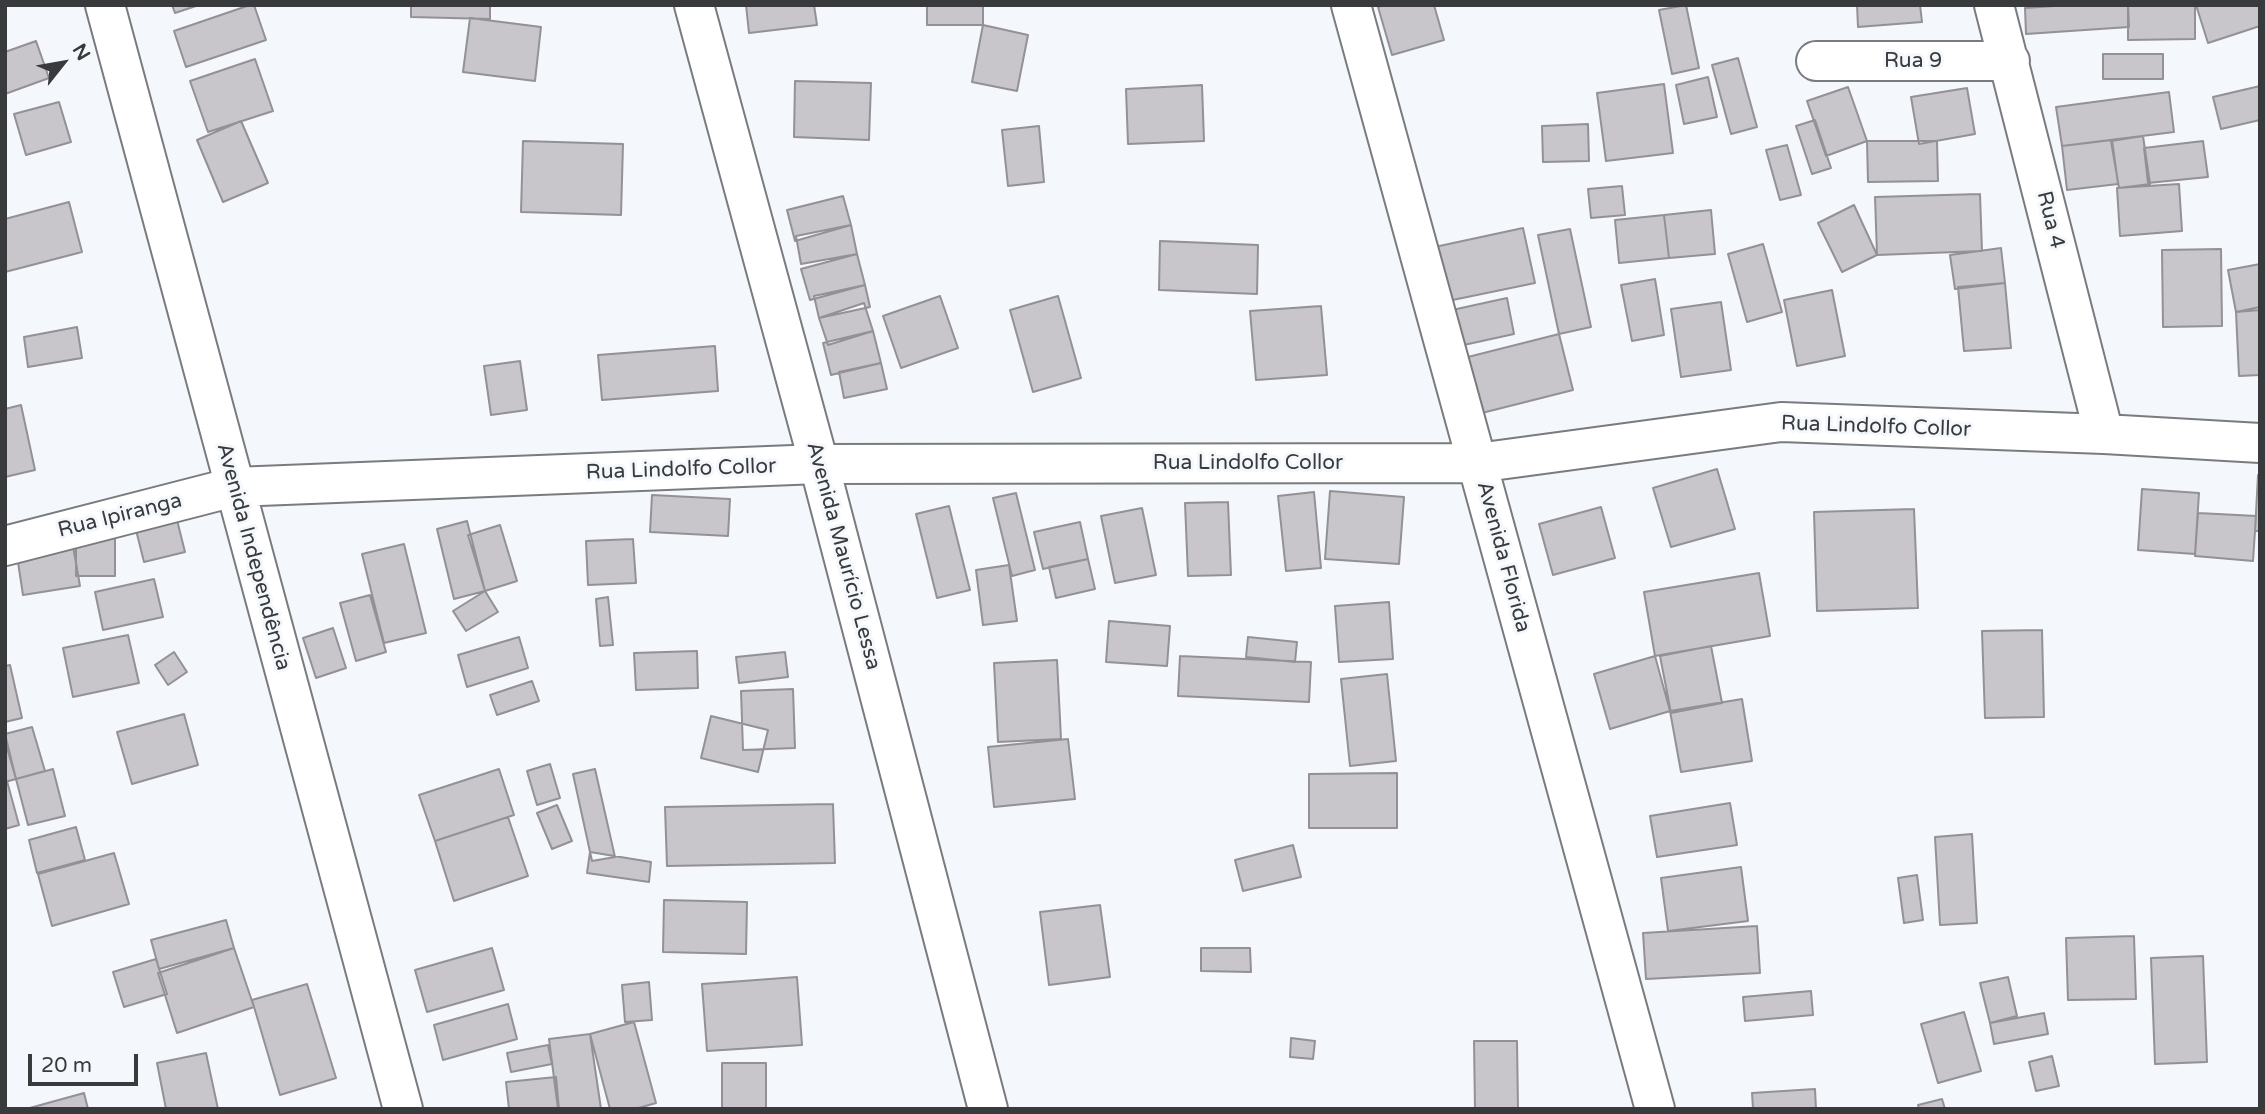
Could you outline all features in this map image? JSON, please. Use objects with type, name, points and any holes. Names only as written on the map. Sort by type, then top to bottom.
[{"type":"street","name":"Avenida Independência","points":[[105,5],[403,1109]]},
{"type":"street","name":"Avenida Maurício Lessa","points":[[694,5],[819,464],[988,1109]]},
{"type":"street","name":"Avenida Florida","points":[[1351,5],[1655,1109]]},
{"type":"street","name":"Rua 4","points":[[1994,5],[2104,434]]},
{"type":"street","name":"Rua 9","points":[[1816,61],[2010,61]]},
{"type":"street","name":"Rua Lindolfo Collor","points":[[234,487],[819,464],[1477,463],[1781,422],[2104,434],[2260,443]]},
{"type":"street","name":"Rua Ipiranga","points":[[5,545],[234,487]]},
{"type":"building","points":[[172,5],[199,5],[175,13]]},
{"type":"building","points":[[254,5],[266,40],[186,67],[174,31]]},
{"type":"building","points":[[411,5],[490,5],[490,19],[411,17]]},
{"type":"building","points":[[746,5],[814,5],[817,25],[749,33]]},
{"type":"building","points":[[927,5],[983,5],[983,25],[927,25]]},
{"type":"building","points":[[1434,5],[1444,40],[1392,55],[1378,7]]},
{"type":"building","points":[[1686,5],[1699,68],[1672,74],[1659,10]]},
{"type":"building","points":[[1857,5],[1920,5],[1922,22],[1858,27]]},
{"type":"building","points":[[2128,5],[2129,27],[2026,34],[2025,8]]},
{"type":"building","points":[[2128,5],[2195,5],[2195,39],[2128,40]]},
{"type":"building","points":[[2196,5],[2260,5],[2260,26],[2208,43]]},
{"type":"building","points":[[470,18],[541,27],[535,81],[463,72]]},
{"type":"building","points":[[983,25],[1028,35],[1017,91],[972,82]]},
{"type":"building","points":[[36,41],[49,78],[5,94],[5,52]]},
{"type":"building","points":[[2103,54],[2163,54],[2163,79],[2103,79]]},
{"type":"building","points":[[1738,58],[1757,127],[1731,134],[1712,65]]},
{"type":"building","points":[[255,59],[273,111],[208,132],[190,81]]},
{"type":"building","points":[[1708,77],[1717,117],[1684,124],[1676,85]]},
{"type":"building","points":[[795,81],[871,83],[869,140],[794,137]]},
{"type":"building","points":[[1664,84],[1673,153],[1606,161],[1597,93]]},
{"type":"building","points":[[1202,85],[1204,141],[1128,144],[1126,89]]},
{"type":"building","points":[[2260,86],[2260,120],[2221,129],[2213,97]]},
{"type":"building","points":[[1848,87],[1867,141],[1826,156],[1807,101]]},
{"type":"building","points":[[1967,88],[1975,134],[1919,144],[1911,97]]},
{"type":"building","points":[[2169,92],[2174,132],[2062,146],[2056,107]]},
{"type":"building","points":[[59,102],[71,142],[26,155],[14,114]]},
{"type":"building","points":[[1815,120],[1831,168],[1812,174],[1796,126]]},
{"type":"building","points":[[241,121],[268,183],[223,202],[197,140]]},
{"type":"building","points":[[1588,124],[1589,161],[1543,162],[1542,126]]},
{"type":"building","points":[[1039,126],[1044,182],[1008,186],[1002,130]]},
{"type":"building","points":[[2143,136],[2150,184],[2119,188],[2111,141]]},
{"type":"building","points":[[2112,140],[2118,184],[2067,190],[2062,146]]},
{"type":"building","points":[[523,141],[623,144],[621,215],[521,212]]},
{"type":"building","points":[[1867,141],[1937,141],[1938,181],[1868,182]]},
{"type":"building","points":[[2203,141],[2208,177],[2148,183],[2144,148]]},
{"type":"building","points":[[1787,145],[1801,195],[1780,200],[1766,150]]},
{"type":"building","points":[[2179,184],[2182,231],[2120,236],[2117,188]]},
{"type":"building","points":[[1622,186],[1625,215],[1591,218],[1588,189]]},
{"type":"building","points":[[1980,194],[1982,251],[1877,255],[1875,197]]},
{"type":"building","points":[[843,196],[851,225],[795,241],[787,210]]},
{"type":"building","points":[[69,202],[82,252],[5,272],[5,219]]},
{"type":"building","points":[[1854,205],[1877,255],[1842,272],[1818,223]]},
{"type":"building","points":[[1711,210],[1715,254],[1669,258],[1664,215]]},
{"type":"building","points":[[1664,215],[1669,258],[1619,263],[1615,220]]},
{"type":"building","points":[[851,225],[857,254],[801,264],[796,236]]},
{"type":"building","points":[[1523,228],[1535,283],[1443,302],[1430,248]]},
{"type":"building","points":[[1570,229],[1591,327],[1559,334],[1538,235]]},
{"type":"building","points":[[1160,241],[1258,245],[1257,294],[1159,290]]},
{"type":"building","points":[[1763,244],[1782,312],[1747,322],[1728,254]]},
{"type":"building","points":[[2001,248],[2005,283],[1955,289],[1950,255]]},
{"type":"building","points":[[2221,249],[2222,326],[2163,327],[2162,250]]},
{"type":"building","points":[[857,254],[865,285],[810,300],[801,269]]},
{"type":"building","points":[[2260,264],[2260,307],[2236,312],[2228,270]]},
{"type":"building","points":[[1655,279],[1664,335],[1632,341],[1621,285]]},
{"type":"building","points":[[2005,283],[2011,348],[1964,351],[1958,287]]},
{"type":"building","points":[[865,285],[870,307],[819,318],[814,296]]},
{"type":"building","points":[[1832,290],[1845,356],[1797,366],[1784,300]]},
{"type":"building","points":[[940,296],[958,348],[901,368],[883,316]]},
{"type":"building","points":[[1058,296],[1081,378],[1033,392],[1010,310]]},
{"type":"building","points":[[1507,298],[1514,334],[1450,348],[1443,312]]},
{"type":"building","points":[[1721,302],[1731,370],[1681,377],[1671,309]]},
{"type":"building","points":[[864,303],[873,331],[828,345],[819,318]]},
{"type":"building","points":[[1321,306],[1327,375],[1256,380],[1250,311]]},
{"type":"building","points":[[2260,310],[2260,375],[2239,376],[2236,312]]},
{"type":"building","points":[[77,327],[82,358],[28,367],[24,337]]},
{"type":"building","points":[[873,331],[881,363],[831,375],[823,343]]},
{"type":"building","points":[[1559,334],[1573,390],[1478,414],[1464,358]]},
{"type":"building","points":[[715,346],[718,391],[602,400],[598,355]]},
{"type":"building","points":[[520,361],[527,410],[491,415],[484,366]]},
{"type":"building","points":[[881,363],[887,389],[844,398],[839,372]]},
{"type":"building","points":[[21,405],[35,470],[5,477],[5,409]]},
{"type":"building","points":[[1717,469],[1735,529],[1671,547],[1653,488]]},
{"type":"building","points":[[2258,475],[2260,531],[2255,531]]},
{"type":"building","points":[[2142,489],[2199,493],[2195,554],[2138,550]]},
{"type":"building","points":[[1330,491],[1404,497],[1399,564],[1325,559]]},
{"type":"building","points":[[1314,492],[1321,568],[1286,571],[1278,496]]},
{"type":"building","points":[[1016,493],[1035,570],[1012,576],[993,498]]},
{"type":"building","points":[[652,495],[730,499],[728,536],[650,532]]},
{"type":"building","points":[[1228,502],[1231,575],[1188,576],[1185,503]]},
{"type":"building","points":[[173,504],[185,552],[144,562],[132,514]]},
{"type":"building","points":[[949,506],[970,590],[937,598],[916,514]]},
{"type":"building","points":[[1601,507],[1615,558],[1553,575],[1539,524]]},
{"type":"building","points":[[1142,508],[1156,575],[1115,583],[1101,516]]},
{"type":"building","points":[[1914,509],[1918,608],[1817,611],[1814,512]]},
{"type":"building","points":[[2198,513],[2256,516],[2253,561],[2195,556]]},
{"type":"building","points":[[467,521],[485,591],[454,599],[437,529]]},
{"type":"building","points":[[1080,522],[1088,559],[1043,569],[1034,532]]},
{"type":"building","points":[[500,525],[517,581],[485,591],[468,535]]},
{"type":"building","points":[[115,531],[115,576],[76,576],[76,532]]},
{"type":"building","points":[[633,539],[636,583],[588,585],[586,541]]},
{"type":"building","points":[[72,540],[80,586],[23,595],[16,549]]},
{"type":"building","points":[[404,544],[426,633],[384,643],[362,554]]},
{"type":"building","points":[[1088,559],[1095,589],[1056,598],[1049,567]]},
{"type":"building","points":[[1009,565],[1017,621],[983,625],[976,570]]},
{"type":"building","points":[[1759,573],[1770,636],[1655,656],[1644,592]]},
{"type":"building","points":[[154,579],[163,617],[103,630],[95,592]]},
{"type":"building","points":[[485,591],[498,612],[466,631],[453,611]]},
{"type":"building","points":[[370,595],[386,652],[356,661],[340,603]]},
{"type":"building","points":[[608,597],[613,645],[600,646],[596,599]]},
{"type":"building","points":[[1389,602],[1393,659],[1339,662],[1335,606]]},
{"type":"building","points":[[1109,621],[1170,626],[1167,666],[1106,662]]},
{"type":"building","points":[[333,628],[346,668],[316,678],[303,638]]},
{"type":"building","points":[[2042,630],[2044,717],[1985,718],[1982,631]]},
{"type":"building","points":[[128,635],[139,683],[73,697],[63,648]]},
{"type":"building","points":[[519,637],[528,668],[467,687],[458,655]]},
{"type":"building","points":[[1248,637],[1297,642],[1295,662],[1246,657]]},
{"type":"building","points":[[1711,646],[1722,703],[1671,713],[1660,656]]},
{"type":"building","points":[[697,651],[698,688],[636,690],[634,653]]},
{"type":"building","points":[[174,652],[187,672],[168,685],[155,665]]},
{"type":"building","points":[[785,652],[788,677],[739,683],[736,657]]},
{"type":"building","points":[[1180,656],[1311,662],[1309,702],[1178,696]]},
{"type":"building","points":[[1655,656],[1670,711],[1610,729],[1594,674]]},
{"type":"building","points":[[1057,660],[1061,739],[998,742],[994,663]]},
{"type":"building","points":[[10,665],[22,718],[5,722],[5,666]]},
{"type":"building","points":[[1387,674],[1396,761],[1350,766],[1341,679]]},
{"type":"building","points":[[532,681],[539,701],[497,715],[490,695]]},
{"type":"building","points":[[793,689],[795,748],[743,750],[741,691]]},
{"type":"building","points":[[1742,699],[1752,761],[1681,772],[1670,711]]},
{"type":"building","points":[[184,714],[198,765],[132,784],[117,732]]},
{"type":"building","points":[[711,716],[768,730],[758,772],[701,758]]},
{"type":"building","points":[[32,727],[45,771],[16,779],[5,734]]},
{"type":"building","points":[[1068,739],[1075,799],[994,807],[988,747]]},
{"type":"building","points":[[5,741],[16,779],[5,782]]},
{"type":"building","points":[[550,764],[560,798],[537,805],[527,771]]},
{"type":"building","points":[[53,769],[65,816],[28,825],[16,779]]},
{"type":"building","points":[[499,769],[514,815],[435,841],[419,795]]},
{"type":"building","points":[[595,769],[615,857],[592,861],[573,774]]},
{"type":"building","points":[[1397,773],[1397,828],[1309,828],[1309,774]]},
{"type":"building","points":[[7,781],[19,825],[5,829],[5,782]]},
{"type":"building","points":[[1730,803],[1737,845],[1657,857],[1650,816]]},
{"type":"building","points":[[833,804],[835,863],[667,866],[665,807]]},
{"type":"building","points":[[557,805],[572,841],[552,849],[537,813]]},
{"type":"building","points":[[508,817],[528,876],[454,901],[435,841]]},
{"type":"building","points":[[76,827],[85,860],[37,873],[29,840]]},
{"type":"building","points":[[1972,834],[1977,923],[1940,925],[1935,837]]},
{"type":"building","points":[[1293,845],[1301,877],[1243,891],[1235,860]]},
{"type":"building","points":[[590,852],[651,862],[649,882],[587,873]]},
{"type":"building","points":[[114,853],[129,904],[52,926],[38,874]]},
{"type":"building","points":[[1741,867],[1748,921],[1668,931],[1661,878]]},
{"type":"building","points":[[1917,875],[1923,920],[1904,923],[1898,878]]},
{"type":"building","points":[[664,900],[747,902],[746,954],[663,952]]},
{"type":"building","points":[[1100,905],[1110,977],[1049,985],[1040,912]]},
{"type":"building","points":[[226,920],[234,948],[159,969],[151,940]]},
{"type":"building","points":[[1757,926],[1760,973],[1646,979],[1643,933]]},
{"type":"building","points":[[2134,936],[2136,999],[2068,1000],[2066,938]]},
{"type":"building","points":[[234,948],[254,1007],[177,1033],[158,973]]},
{"type":"building","points":[[492,948],[504,990],[427,1012],[415,970]]},
{"type":"building","points":[[1201,948],[1250,948],[1251,972],[1201,971]]},
{"type":"building","points":[[2203,956],[2207,1062],[2155,1064],[2151,958]]},
{"type":"building","points":[[156,959],[167,994],[124,1007],[113,972]]},
{"type":"building","points":[[797,977],[802,1045],[707,1051],[702,984]]},
{"type":"building","points":[[2008,977],[2017,1016],[1990,1023],[1980,983]]},
{"type":"building","points":[[649,982],[652,1020],[625,1022],[622,985]]},
{"type":"building","points":[[307,984],[336,1078],[280,1095],[252,1000]]},
{"type":"building","points":[[1811,991],[1813,1015],[1745,1021],[1743,997]]},
{"type":"building","points":[[508,1004],[517,1039],[443,1060],[434,1025]]},
{"type":"building","points":[[1964,1012],[1981,1071],[1938,1083],[1921,1024]]},
{"type":"building","points":[[2044,1013],[2048,1034],[1994,1044],[1990,1023]]},
{"type":"building","points":[[634,1022],[656,1103],[635,1109],[610,1109],[590,1034]]},
{"type":"building","points":[[590,1034],[601,1109],[558,1109],[549,1039]]},
{"type":"building","points":[[1291,1038],[1315,1041],[1313,1059],[1290,1057]]},
{"type":"building","points":[[1474,1041],[1517,1041],[1518,1109],[1475,1109]]},
{"type":"building","points":[[548,1045],[552,1064],[511,1072],[507,1053]]},
{"type":"building","points":[[206,1053],[218,1109],[166,1109],[157,1063]]},
{"type":"building","points":[[2052,1056],[2059,1086],[2036,1091],[2029,1062]]},
{"type":"building","points":[[722,1063],[766,1063],[766,1109],[722,1109]]},
{"type":"building","points":[[556,1077],[559,1109],[509,1109],[506,1082]]},
{"type":"building","points":[[1815,1089],[1816,1109],[1753,1109],[1752,1093]]},
{"type":"building","points":[[84,1093],[88,1109],[26,1109]]},
{"type":"building","points":[[1942,1099],[1945,1109],[1919,1109],[1918,1105]]}]
